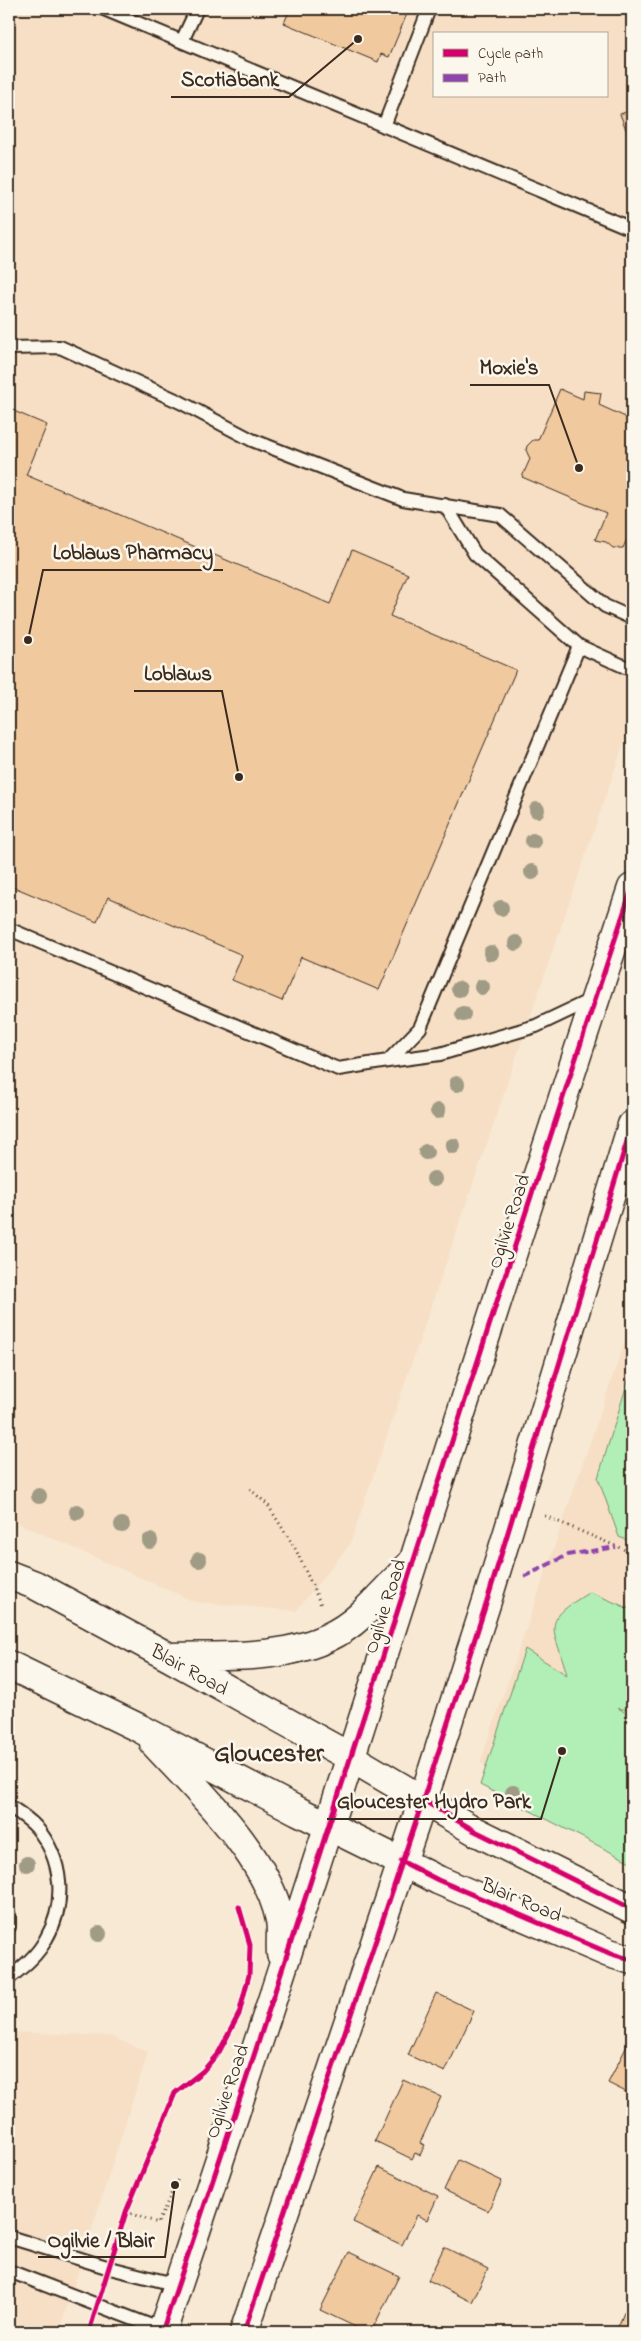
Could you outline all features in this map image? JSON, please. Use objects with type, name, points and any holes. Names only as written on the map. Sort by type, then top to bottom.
[{"type":"main road","name":"Ogilvie Road","points":[[162,2331],[281,1976],[350,1757],[632,888]]},
{"type":"main road","points":[[244,2332],[423,1800],[517,1503],[632,1126]]},
{"type":"main road","points":[[169,1657],[276,1653],[316,1643],[360,1617],[414,1560]]},
{"type":"main road","name":"Blair Road","points":[[9,1575],[34,1585],[169,1657],[350,1757],[475,1831],[632,1909]]},
{"type":"main road","name":"Blair Road","points":[[9,1666],[140,1728],[438,1880],[609,1953],[632,1960]]},
{"type":"main road","points":[[140,1728],[213,1808],[250,1854],[269,1886],[280,1920],[281,1976]]},
{"type":"lane","points":[[104,9],[632,229]]},
{"type":"lane","points":[[182,41],[197,9]]},
{"type":"lane","points":[[384,126],[429,9]]},
{"type":"lane","points":[[9,348],[60,348],[180,402],[252,440],[403,499],[500,515],[605,606],[632,618]]},
{"type":"lane","points":[[445,505],[475,554],[579,646],[632,670]]},
{"type":"lane","points":[[388,1061],[420,1028],[579,646]]},
{"type":"lane","points":[[9,929],[338,1069],[440,1054],[536,1026],[596,998]]},
{"type":"lane","points":[[9,1806],[35,1826],[51,1848],[60,1875],[58,1906],[46,1939],[29,1962],[9,1978]]},
{"type":"lane","points":[[9,1916],[9,1927]]},
{"type":"lane","points":[[9,2237],[110,2268],[178,2285]]},
{"type":"lane","points":[[9,2271],[162,2331]]},
{"type":"path","points":[[250,1490],[268,1505],[296,1550],[322,1608]]},
{"type":"path","points":[[517,1503],[632,1553]]},
{"type":"path","points":[[126,2212],[158,2223],[180,2175]]},
{"type":"path","points":[[123,2222],[129,2203]]},
{"type":"shaded area","points":[[9,9],[632,9],[632,719],[350,1544],[296,1611],[195,1602],[9,1519]]},
{"type":"shaded area","points":[[632,1320],[632,1842],[480,1763]]},
{"type":"shaded area","points":[[9,2032],[110,2036],[148,2052],[59,2332],[9,2332]]},
{"type":"green space","points":[[632,1368],[632,1542],[619,1537],[598,1478]]},
{"type":"green space","points":[[590,1592],[632,1610],[632,1711],[618,1708],[632,1717],[632,1863],[480,1785],[525,1649],[567,1675],[554,1626],[556,1619],[563,1611]]},
{"type":"building","points":[[274,9],[409,9],[389,57],[381,54],[378,62],[284,23],[288,14]]},
{"type":"building","points":[[632,110],[632,145],[620,114]]},
{"type":"building","points":[[560,389],[583,399],[584,391],[601,393],[599,405],[632,420],[632,528],[623,548],[613,548],[606,542],[595,540],[606,513],[522,477],[530,459],[526,450],[527,446],[533,440],[538,440]]},
{"type":"building","points":[[9,409],[47,425],[26,475],[330,604],[352,550],[408,574],[390,616],[516,670],[379,990],[301,957],[282,1001],[232,980],[242,955],[108,897],[97,922],[9,885]]},
{"type":"building","points":[[436,1993],[474,2011],[445,2072],[408,2055]]},
{"type":"building","points":[[628,2044],[632,2046],[632,2095],[608,2083]]},
{"type":"building","points":[[403,2080],[441,2097],[420,2143],[425,2145],[420,2155],[415,2153],[412,2159],[375,2141]]},
{"type":"building","points":[[458,2160],[502,2181],[488,2211],[444,2190]]},
{"type":"building","points":[[379,2167],[438,2196],[427,2220],[417,2215],[402,2245],[353,2222]]},
{"type":"building","points":[[444,2247],[488,2269],[472,2302],[428,2280]]},
{"type":"building","points":[[349,2252],[399,2276],[371,2332],[366,2332],[320,2310]]},
{"type":"building","points":[[625,2310],[632,2313],[632,2332],[616,2332]]},
{"type":"marked path","points":[[524,1577],[567,1555],[616,1547]]},
{"type":"cycle path","points":[[162,2332],[281,1972],[632,888]]},
{"type":"cycle path","points":[[244,2332],[423,1800],[487,1601],[632,1125]]},
{"type":"cycle path","points":[[423,1800],[475,1831],[632,1909]]},
{"type":"cycle path","points":[[401,1861],[438,1880],[609,1953],[632,1960]]},
{"type":"cycle path","points":[[89,2332],[126,2212],[175,2093],[203,2071],[219,2052],[239,2014],[249,1975],[250,1945],[239,1907]]},
{"type":"place","name":"Scotiabank","points":[[358,39]]},
{"type":"place","name":"Moxie's","points":[[579,468]]},
{"type":"place","name":"Loblaws Pharmacy","points":[[28,640]]},
{"type":"place","name":"Loblaws","points":[[239,777]]},
{"type":"place","name":"Gloucester Hydro Park","points":[[562,1751]]},
{"type":"place","name":"Ogilvie / Blair","points":[[175,2185]]},
{"type":"district","name":"Gloucester","points":[[269,1752]]}]
